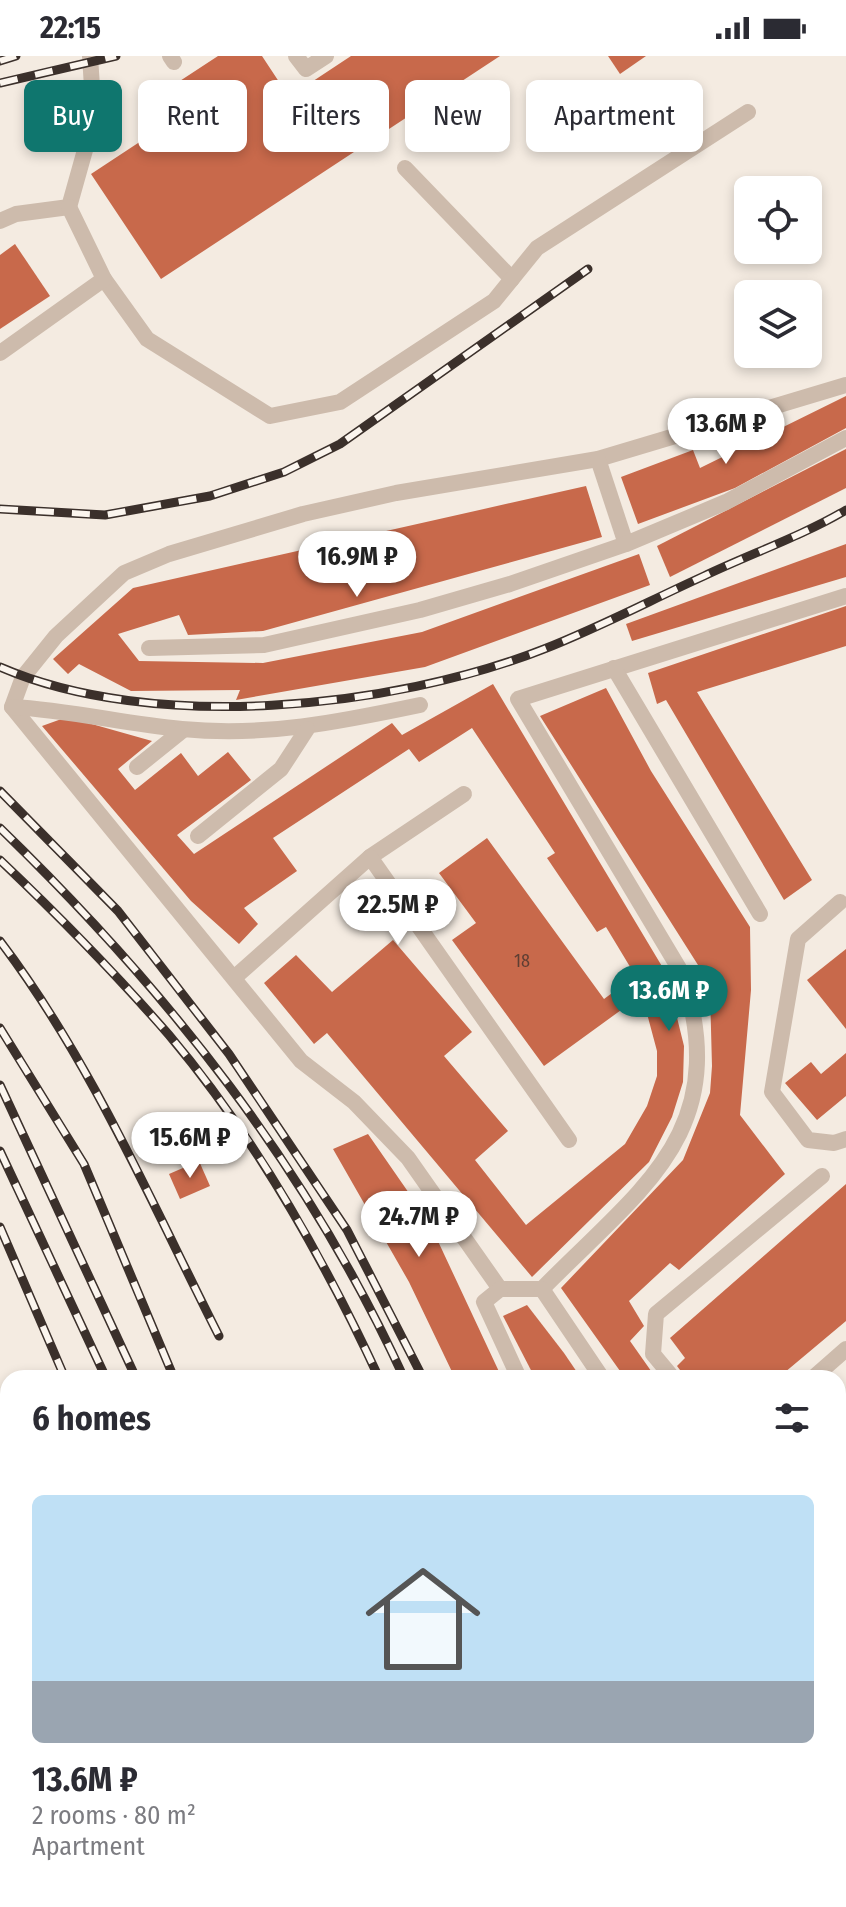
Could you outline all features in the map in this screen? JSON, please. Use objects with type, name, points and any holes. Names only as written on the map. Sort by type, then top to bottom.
[{"type":"lane","points":[[90,56],[94,118],[69,207],[104,279],[147,339],[270,416],[340,402],[494,301],[537,248],[748,112]]},
{"type":"lane","points":[[296,56],[306,69],[326,56]]},
{"type":"lane","points":[[405,168],[512,279]]},
{"type":"lane","points":[[0,221],[16,214],[69,207]]},
{"type":"lane","points":[[0,353],[104,279]]},
{"type":"lane","points":[[12,707],[23,677],[56,636],[124,573],[169,554],[303,514],[396,493],[598,459],[846,385]]},
{"type":"lane","points":[[149,648],[264,645],[420,610],[626,544],[726,502],[846,438]]},
{"type":"lane","points":[[598,459],[626,544]]},
{"type":"lane","points":[[515,1370],[484,1302],[500,1289],[542,1289],[653,1177],[677,1144],[691,1105],[699,1059],[695,1014],[683,975],[518,699],[846,596]]},
{"type":"lane","points":[[614,668],[760,914]]},
{"type":"lane","points":[[12,707],[64,710],[183,730],[307,729],[420,705]]},
{"type":"lane","points":[[12,707],[301,1061],[354,1102],[408,1158],[500,1289]]},
{"type":"lane","points":[[198,836],[281,769],[307,729]]},
{"type":"lane","points":[[137,767],[183,730]]},
{"type":"lane","points":[[234,978],[370,857],[464,794]]},
{"type":"lane","points":[[370,857],[569,1140]]},
{"type":"lane","points":[[840,902],[798,939],[772,1092],[808,1140],[834,1143],[846,1139]]},
{"type":"lane","points":[[666,1370],[653,1354],[656,1314],[822,1176]]},
{"type":"lane","points":[[542,1289],[597,1370]]},
{"type":"lane","points":[[822,1370],[846,1349]]},
{"type":"building","points":[[218,56],[262,56],[278,80],[263,80],[263,152],[354,152],[161,279],[91,174],[138,143],[138,152],[247,152],[247,80],[181,80]]},
{"type":"building","points":[[351,56],[500,56],[464,80],[405,80],[405,118],[389,129],[389,80],[315,80]]},
{"type":"building","points":[[608,56],[646,56],[620,74]]},
{"type":"building","points":[[15,244],[50,296],[0,329],[0,255]]},
{"type":"building","points":[[846,396],[846,428],[735,488],[638,524],[621,477],[693,450],[700,468]]},
{"type":"building","points":[[846,449],[846,488],[670,577],[657,546]]},
{"type":"building","points":[[586,486],[602,537],[263,631],[188,635],[179,615],[118,634],[139,661],[263,663],[422,632],[639,554],[650,585],[425,667],[236,700],[240,690],[131,691],[79,664],[68,674],[53,659],[133,588]]},
{"type":"building","points":[[846,544],[846,577],[632,641],[626,624]]},
{"type":"building","points":[[846,606],[846,646],[697,692],[812,880],[784,900],[666,700],[657,704],[648,673]]},
{"type":"building","points":[[493,684],[666,973],[684,1046],[683,1082],[672,1117],[649,1162],[532,1277],[327,1033],[314,1044],[264,983],[296,955],[332,992],[393,940],[472,1032],[444,1056],[508,1131],[475,1160],[526,1225],[625,1144],[647,1106],[657,1076],[657,1051],[638,980],[606,927],[597,932],[547,858],[555,853],[472,728],[419,762],[409,749],[273,838],[297,871],[244,908],[258,924],[239,944],[191,901],[42,726],[67,717],[152,741],[118,769],[135,790],[181,753],[198,776],[228,752],[251,780],[177,835],[194,854],[392,723],[402,735]]},
{"type":"building","points":[[606,688],[651,771],[750,927],[751,990],[740,1115],[785,1174],[679,1270],[670,1263],[629,1301],[644,1326],[630,1341],[650,1370],[619,1370],[561,1288],[683,1160],[710,1093],[710,992],[698,965],[540,716]]},
{"type":"building","points":[[487,838],[604,999],[627,982],[639,997],[544,1066],[452,940],[476,923],[439,873]]},
{"type":"building","points":[[846,949],[846,1029],[807,980]]},
{"type":"building","points":[[846,1053],[846,1096],[817,1120],[785,1083],[811,1062],[821,1074]]},
{"type":"building","points":[[368,1134],[429,1222],[498,1370],[451,1370],[409,1282],[333,1149]]},
{"type":"building","points":[[199,1161],[210,1186],[180,1199],[169,1174]]},
{"type":"building","points":[[846,1184],[846,1321],[788,1370],[680,1370],[677,1366],[685,1358],[670,1338]]},
{"type":"building","points":[[527,1305],[576,1370],[531,1370],[503,1316]]},
{"type":"railway","points":[[0,61],[16,56]]},
{"type":"railway","points":[[0,83],[116,56]]},
{"type":"railway","points":[[0,509],[105,515],[210,496],[284,472],[340,444],[588,269]]},
{"type":"railway","points":[[0,667],[61,688],[128,700],[199,706],[272,705],[345,698],[416,686],[483,670],[564,641],[794,537],[846,510]]},
{"type":"railway","points":[[0,791],[118,911],[229,1054],[347,1230],[419,1370]]},
{"type":"railway","points":[[0,828],[120,952],[228,1084],[323,1225],[366,1300],[400,1370]]},
{"type":"railway","points":[[0,860],[149,1012],[201,1074],[286,1200],[335,1288],[375,1370]]},
{"type":"railway","points":[[0,941],[33,987],[91,1083],[219,1336]]},
{"type":"railway","points":[[0,1028],[84,1164],[171,1370]]},
{"type":"railway","points":[[0,1085],[132,1370]]},
{"type":"railway","points":[[0,1151],[102,1370]]},
{"type":"railway","points":[[0,1227],[62,1370]]}]
